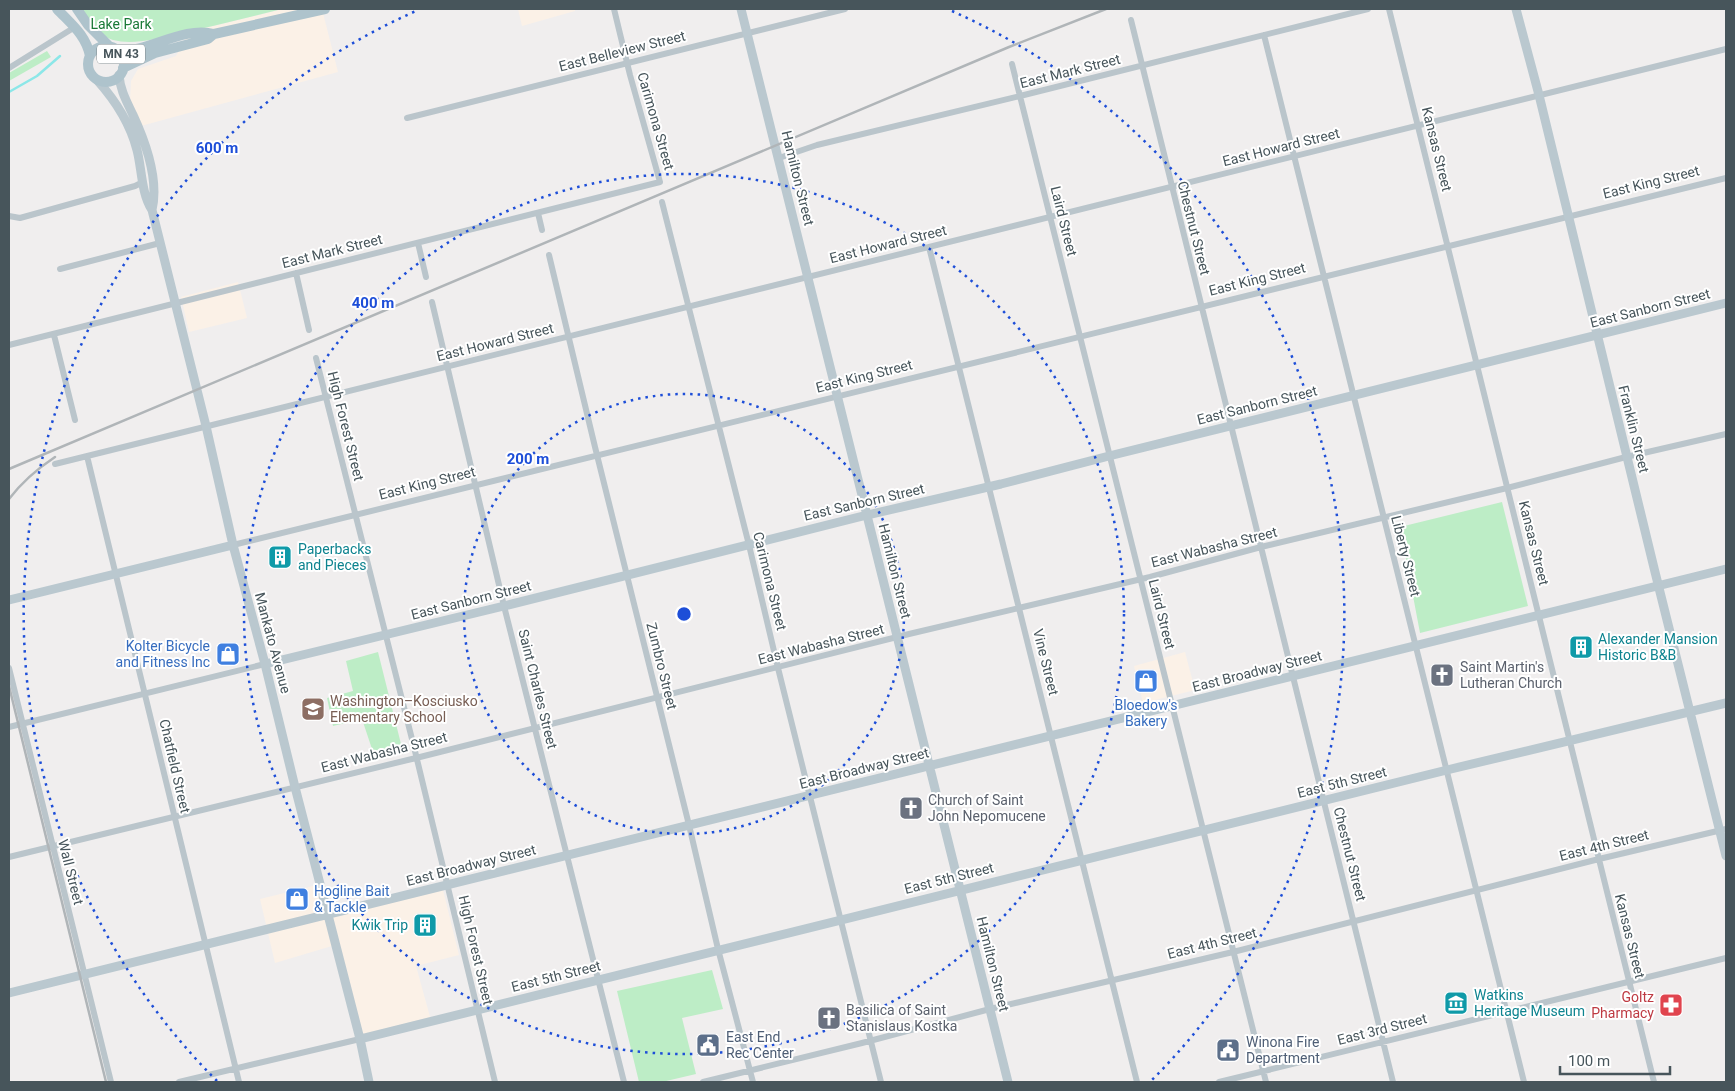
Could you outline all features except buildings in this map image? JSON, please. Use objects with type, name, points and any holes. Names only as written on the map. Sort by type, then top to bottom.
[{"type":"main road","name":"Mankato Avenue","points":[[57,9],[84,39],[90,56],[89,70],[97,80]]},
{"type":"main road","name":"Mankato Avenue","points":[[77,9],[88,25],[123,59],[121,72]]},
{"type":"main road","name":"MN 43","points":[[97,80],[108,82],[121,72],[155,53],[208,38],[214,34],[324,9]]},
{"type":"main road","name":"MN 43","points":[[90,56],[98,49],[134,50],[180,36],[206,32],[214,34]]},
{"type":"street","name":"Carimona Street","points":[[614,9],[660,182]]},
{"type":"street","name":"Hamilton Street","points":[[742,9],[1008,1082]]},
{"type":"street","name":"East Belleview Street","points":[[407,118],[844,9]]},
{"type":"street","name":"East Mark Street","points":[[778,158],[817,145],[1368,9]]},
{"type":"street","name":"Kansas Street","points":[[1389,9],[1654,1082]]},
{"type":"street","name":"Franklin Street","points":[[1516,9],[1539,95],[1658,586],[1723,830],[1726,856]]},
{"type":"street","name":"Chestnut Street","points":[[1131,20],[1393,1082]]},
{"type":"street","points":[[9,68],[75,27]]},
{"type":"street","name":"Liberty Street","points":[[1264,35],[1524,1082]]},
{"type":"street","name":"East Howard Street","points":[[55,464],[1726,49]]},
{"type":"street","name":"Laird Street","points":[[1012,64],[1266,1082]]},
{"type":"street","name":"Mankato Avenue","points":[[121,72],[122,92],[138,126],[149,161],[152,175],[152,210]]},
{"type":"street","name":"Mankato Avenue","points":[[97,80],[116,102],[130,129],[137,150],[147,202],[152,210],[206,426],[233,545],[360,1039],[369,1082]]},
{"type":"street","name":"East King Street","points":[[9,600],[1726,178]]},
{"type":"street","points":[[9,216],[20,218],[135,186],[143,182]]},
{"type":"street","name":"East Mark Street","points":[[9,345],[660,182]]},
{"type":"street","name":"Carimona Street","points":[[662,202],[881,1082]]},
{"type":"street","points":[[538,213],[542,230]]},
{"type":"street","points":[[60,268],[160,243]]},
{"type":"street","points":[[418,243],[426,278]]},
{"type":"street","name":"Vine Street","points":[[929,247],[1137,1082]]},
{"type":"street","name":"Zumbro Street","points":[[549,255],[718,949],[753,1082]]},
{"type":"street","points":[[296,273],[309,330]]},
{"type":"street","name":"Saint Charles Street","points":[[432,302],[504,606],[624,1082]]},
{"type":"street","name":"East Sanborn Street","points":[[9,727],[504,606],[748,544],[989,487],[1726,303]]},
{"type":"street","points":[[54,335],[75,420]]},
{"type":"street","name":"High Forest Street","points":[[316,358],[448,885],[495,1082]]},
{"type":"street","name":"East Wabasha Street","points":[[9,857],[174,818],[897,637],[1726,434]]},
{"type":"street","name":"Chatfield Street","points":[[87,456],[239,1082]]},
{"type":"street","name":"East Broadway Street","points":[[9,994],[1726,569]]},
{"type":"street","name":"Wall Street","points":[[9,668],[111,1082]]},
{"type":"street","name":"East 5th Street","points":[[179,1082],[1726,703]]},
{"type":"street","name":"East 4th Street","points":[[703,1082],[990,1009],[1233,952],[1353,920],[1723,830]]},
{"type":"street","name":"East 3rd Street","points":[[1219,1082],[1726,958]]},
{"type":"shaded area","points":[[282,9],[322,9],[338,72],[141,126],[130,101],[131,81],[138,69],[176,56],[189,32]]},
{"type":"shaded area","points":[[518,9],[575,9],[575,11],[522,26]]},
{"type":"shaded area","points":[[238,282],[247,318],[189,332],[181,297]]},
{"type":"shaded area","points":[[1185,652],[1195,690],[1143,703],[1134,666]]},
{"type":"shaded area","points":[[317,885],[325,919],[443,890],[459,955],[416,966],[432,1024],[357,1043],[332,946],[275,963],[260,899]]},
{"type":"green space","name":"Lake Park","points":[[81,9],[282,9],[160,38],[128,42],[113,40],[103,35]]},
{"type":"green space","points":[[47,51],[51,57],[9,81],[9,73]]},
{"type":"green space","points":[[1502,502],[1528,606],[1420,633],[1400,527]]},
{"type":"green space","points":[[378,652],[402,748],[374,755],[362,719],[333,726],[327,698],[353,691],[346,661]]},
{"type":"green space","points":[[712,970],[723,1009],[682,1018],[696,1074],[662,1082],[639,1082],[617,991]]},
{"type":"waterway","points":[[9,92],[37,76],[60,56]]},
{"type":"railway","points":[[9,469],[1009,47],[1106,9]]},
{"type":"railway","points":[[9,499],[30,476],[55,457]]},
{"type":"railway","points":[[9,686],[106,1082]]},
{"type":"place","name":"Paperbacks and Pieces","points":[[280,557]]},
{"type":"place","name":"Alexander Mansion Historic B&B","points":[[1581,647]]},
{"type":"place","name":"Kolter Bicycle and Fitness Inc","points":[[228,654]]},
{"type":"place","name":"Saint Martin's Lutheran Church","points":[[1442,675]]},
{"type":"place","name":"Bloedow's Bakery","points":[[1146,681]]},
{"type":"place","name":"Washington–Kosciusko Elementary School","points":[[313,709]]},
{"type":"place","name":"Church of Saint John Nepomucene","points":[[911,808]]},
{"type":"place","name":"Hogline Bait & Tackle","points":[[297,899]]},
{"type":"place","name":"Kwik Trip","points":[[425,925]]},
{"type":"place","name":"Watkins Heritage Museum","points":[[1456,1003]]},
{"type":"place","name":"Goltz Pharmacy","points":[[1671,1005]]},
{"type":"place","name":"Basilica of Saint Stanislaus Kostka","points":[[829,1018]]},
{"type":"place","name":"East End Rec Center","points":[[708,1045]]},
{"type":"place","name":"Winona Fire Department","points":[[1228,1050]]}]
